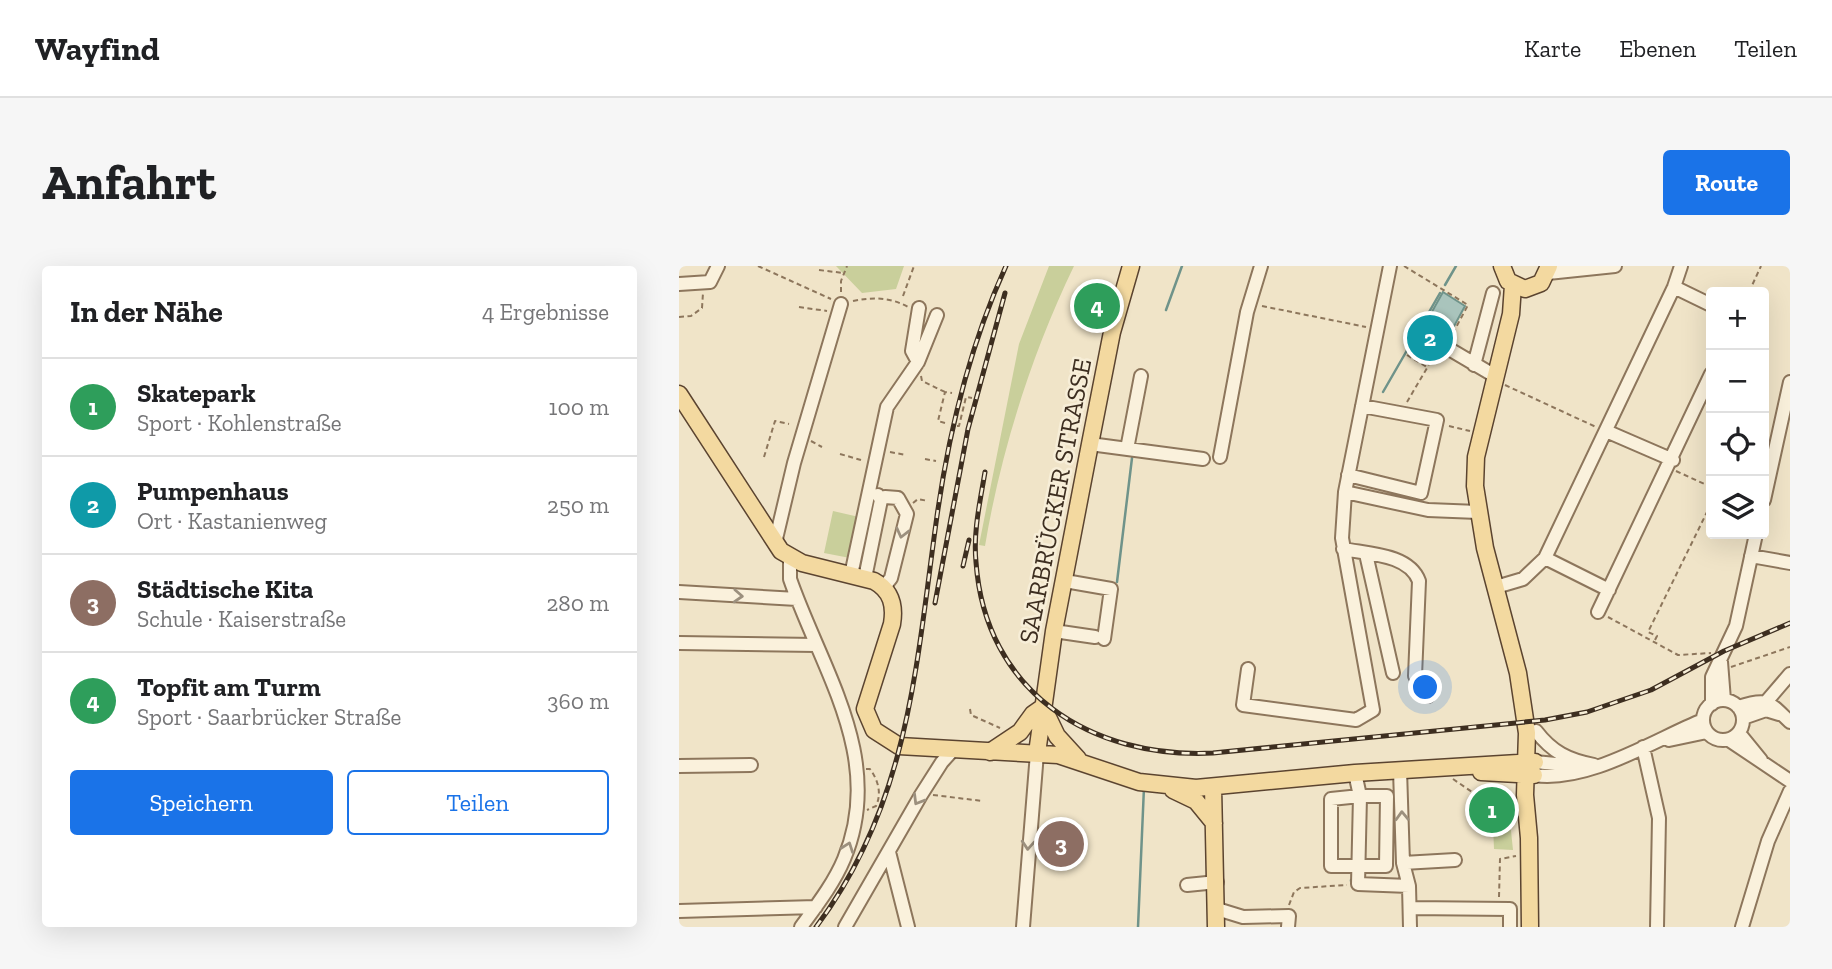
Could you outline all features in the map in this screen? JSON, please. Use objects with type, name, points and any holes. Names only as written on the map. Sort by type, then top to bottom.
[{"type":"main road","name":"SAARBRÜCKER STRASSE","points":[[1037,752],[1054,631],[1090,444],[1112,332],[1131,266]]},
{"type":"main road","points":[[1502,266],[1504,276],[1519,287],[1541,283],[1548,270]]},
{"type":"main road","points":[[1519,287],[1494,378],[1475,476],[1478,512],[1531,732],[1530,927]]},
{"type":"main road","points":[[679,394],[775,543],[790,558],[858,576],[884,587],[893,603],[892,624],[866,699],[865,716],[880,736],[899,746],[952,751],[1037,752],[1083,762],[1114,776],[1158,784],[1213,787],[1510,761],[1530,768]]},
{"type":"main road","points":[[989,752],[1020,732],[1043,706],[1059,740],[1083,762]]},
{"type":"main road","points":[[1510,761],[1521,750],[1531,732]]},
{"type":"main road","points":[[1420,768],[1453,771],[1530,768]]},
{"type":"main road","points":[[1158,784],[1196,801],[1211,815],[1215,825]]},
{"type":"main road","points":[[1213,787],[1216,927]]},
{"type":"street","points":[[679,284],[706,282],[714,278],[718,266]]},
{"type":"street","points":[[1220,457],[1261,266]]},
{"type":"street","points":[[1248,669],[1243,705],[1356,720],[1373,710],[1345,565],[1345,492],[1390,266]]},
{"type":"street","points":[[1548,270],[1615,266]]},
{"type":"street","points":[[1496,587],[1523,579],[1545,558],[1674,287],[1681,266]]},
{"type":"street","points":[[1674,287],[1706,302]]},
{"type":"street","points":[[1474,365],[1493,293]]},
{"type":"street","points":[[775,543],[794,463],[840,308]]},
{"type":"street","points":[[918,311],[912,351],[918,362]]},
{"type":"street","points":[[858,576],[869,488],[887,407],[918,362],[937,315]]},
{"type":"street","points":[[1439,343],[1494,378]]},
{"type":"street","points":[[1127,449],[1141,376]]},
{"type":"street","points":[[1769,477],[1790,382]]},
{"type":"street","points":[[1598,612],[1671,464],[1706,385]]},
{"type":"street","points":[[1349,475],[1420,493],[1437,420],[1362,406]]},
{"type":"street","points":[[1606,431],[1671,464]]},
{"type":"street","points":[[1090,444],[1203,459]]},
{"type":"street","points":[[869,488],[881,500]]},
{"type":"street","points":[[1345,492],[1428,510],[1478,512]]},
{"type":"street","points":[[858,576],[881,500],[885,497],[898,498],[907,514],[891,578],[884,587]]},
{"type":"street","points":[[1718,702],[1711,677],[1736,626],[1755,539]]},
{"type":"street","points":[[1343,549],[1406,563],[1417,575],[1415,676],[1428,696]]},
{"type":"street","points":[[1366,554],[1393,673]]},
{"type":"street","points":[[1751,556],[1790,563]]},
{"type":"street","points":[[790,558],[790,579],[851,734],[858,769],[857,811],[843,860],[801,927]]},
{"type":"street","points":[[1545,558],[1609,590]]},
{"type":"street","points":[[1054,631],[1099,638],[1111,589],[1065,581]]},
{"type":"street","points":[[679,592],[797,599]]},
{"type":"street","points":[[679,643],[816,645]]},
{"type":"street","points":[[1530,768],[1551,778],[1598,766],[1658,741],[1705,726],[1718,702],[1724,651]]},
{"type":"street","points":[[1741,712],[1766,702],[1790,674]]},
{"type":"street","points":[[1718,702],[1741,712],[1766,710],[1787,719]]},
{"type":"street","points":[[1766,702],[1787,719]]},
{"type":"street","points":[[1734,736],[1741,712]]},
{"type":"street","points":[[1705,726],[1717,740],[1734,736]]},
{"type":"street","points":[[1531,732],[1568,760],[1598,766]]},
{"type":"street","points":[[1734,736],[1763,763],[1790,781]]},
{"type":"street","points":[[1643,747],[1659,818],[1657,927]]},
{"type":"street","points":[[845,927],[941,762],[952,751]]},
{"type":"street","points":[[1023,927],[1026,802],[1037,752]]},
{"type":"street","points":[[679,766],[751,765]]},
{"type":"street","points":[[1400,770],[1403,863],[1409,886],[1410,927]]},
{"type":"street","points":[[1355,773],[1360,796],[1358,884],[1409,886]]},
{"type":"street","points":[[1742,927],[1767,841],[1790,791]]},
{"type":"street","points":[[1387,796],[1386,866],[1358,866],[1331,866],[1331,799],[1387,796]]},
{"type":"street","points":[[889,852],[908,927]]},
{"type":"street","points":[[1403,863],[1455,860]]},
{"type":"street","points":[[1187,884],[1217,883]]},
{"type":"street","points":[[679,911],[816,907]]},
{"type":"street","points":[[1410,908],[1510,909],[1510,927]]},
{"type":"street","points":[[1217,909],[1243,922],[1289,922]]},
{"type":"path","points":[[758,266],[840,308]]},
{"type":"path","points":[[840,308],[841,281],[847,266]]},
{"type":"path","points":[[898,301],[914,266]]},
{"type":"path","points":[[1403,266],[1468,305],[1453,332]]},
{"type":"path","points":[[1751,287],[1761,266]]},
{"type":"path","points":[[819,270],[844,274]]},
{"type":"path","points":[[679,317],[691,316],[702,308],[706,282]]},
{"type":"path","points":[[799,307],[840,308],[873,297],[898,301],[918,311]]},
{"type":"path","points":[[1251,303],[1376,329]]},
{"type":"path","points":[[918,362],[922,381],[952,393]]},
{"type":"path","points":[[1401,412],[1427,367]]},
{"type":"path","points":[[1494,378],[1606,431]]},
{"type":"path","points":[[945,392],[938,422],[945,423]]},
{"type":"path","points":[[965,428],[958,426],[965,396],[972,398]]},
{"type":"path","points":[[764,457],[775,421],[789,424]]},
{"type":"path","points":[[1446,426],[1482,434]]},
{"type":"path","points":[[879,450],[906,456]]},
{"type":"path","points":[[840,454],[861,460]]},
{"type":"path","points":[[925,459],[936,461]]},
{"type":"path","points":[[1671,464],[1706,484]]},
{"type":"path","points":[[915,502],[928,501]]},
{"type":"path","points":[[1655,640],[1657,636],[1648,632],[1706,514]]},
{"type":"path","points":[[1598,612],[1655,640],[1678,655],[1696,656],[1724,651]]},
{"type":"path","points":[[1721,670],[1790,647]]},
{"type":"path","points":[[970,709],[971,715],[1001,729]]},
{"type":"path","points":[[857,811],[876,806],[879,792],[877,778],[870,769],[858,769]]},
{"type":"path","points":[[1453,771],[1453,781],[1478,796]]},
{"type":"path","points":[[921,795],[983,801]]},
{"type":"path","points":[[1499,908],[1500,859],[1529,844]]},
{"type":"path","points":[[1289,922],[1290,898],[1300,888],[1358,884]]},
{"type":"green space","points":[[836,266],[904,266],[896,289],[862,293]]},
{"type":"green space","points":[[1049,266],[1074,266],[1045,333],[1020,403],[1000,474],[985,546],[979,545],[1019,344]]},
{"type":"green space","points":[[833,511],[859,517],[850,558],[824,553]]},
{"type":"green space","points":[[1497,786],[1507,793],[1513,850],[1494,849],[1493,825],[1476,818],[1474,802],[1483,788]]},
{"type":"water","points":[[1443,292],[1465,306],[1452,330],[1429,317]]},
{"type":"waterway","points":[[1166,310],[1182,266]]},
{"type":"waterway","points":[[1445,285],[1456,266]]},
{"type":"waterway","points":[[1383,392],[1440,293]]},
{"type":"waterway","points":[[1117,582],[1132,458]]},
{"type":"waterway","points":[[1138,927],[1144,787]]},
{"type":"railway","points":[[816,927],[847,880],[872,831],[890,781],[914,678],[942,484],[955,420],[982,326],[1006,266]]},
{"type":"railway","points":[[935,603],[968,429],[1005,293]]},
{"type":"railway","points":[[985,472],[975,551],[984,608],[1000,648],[1023,681],[1052,708],[1087,729],[1126,744],[1168,752],[1213,753],[1545,720],[1587,712],[1651,690],[1724,651],[1790,623]]},
{"type":"railway","points":[[963,566],[969,540]]},
{"type":"place","name":"Topfit am Turm","points":[[1097,306]]},
{"type":"place","name":"Pumpenhaus","points":[[1430,338]]},
{"type":"place","name":"Skatepark","points":[[1492,810]]},
{"type":"place","name":"Städtische Kita","points":[[1061,844]]}]
